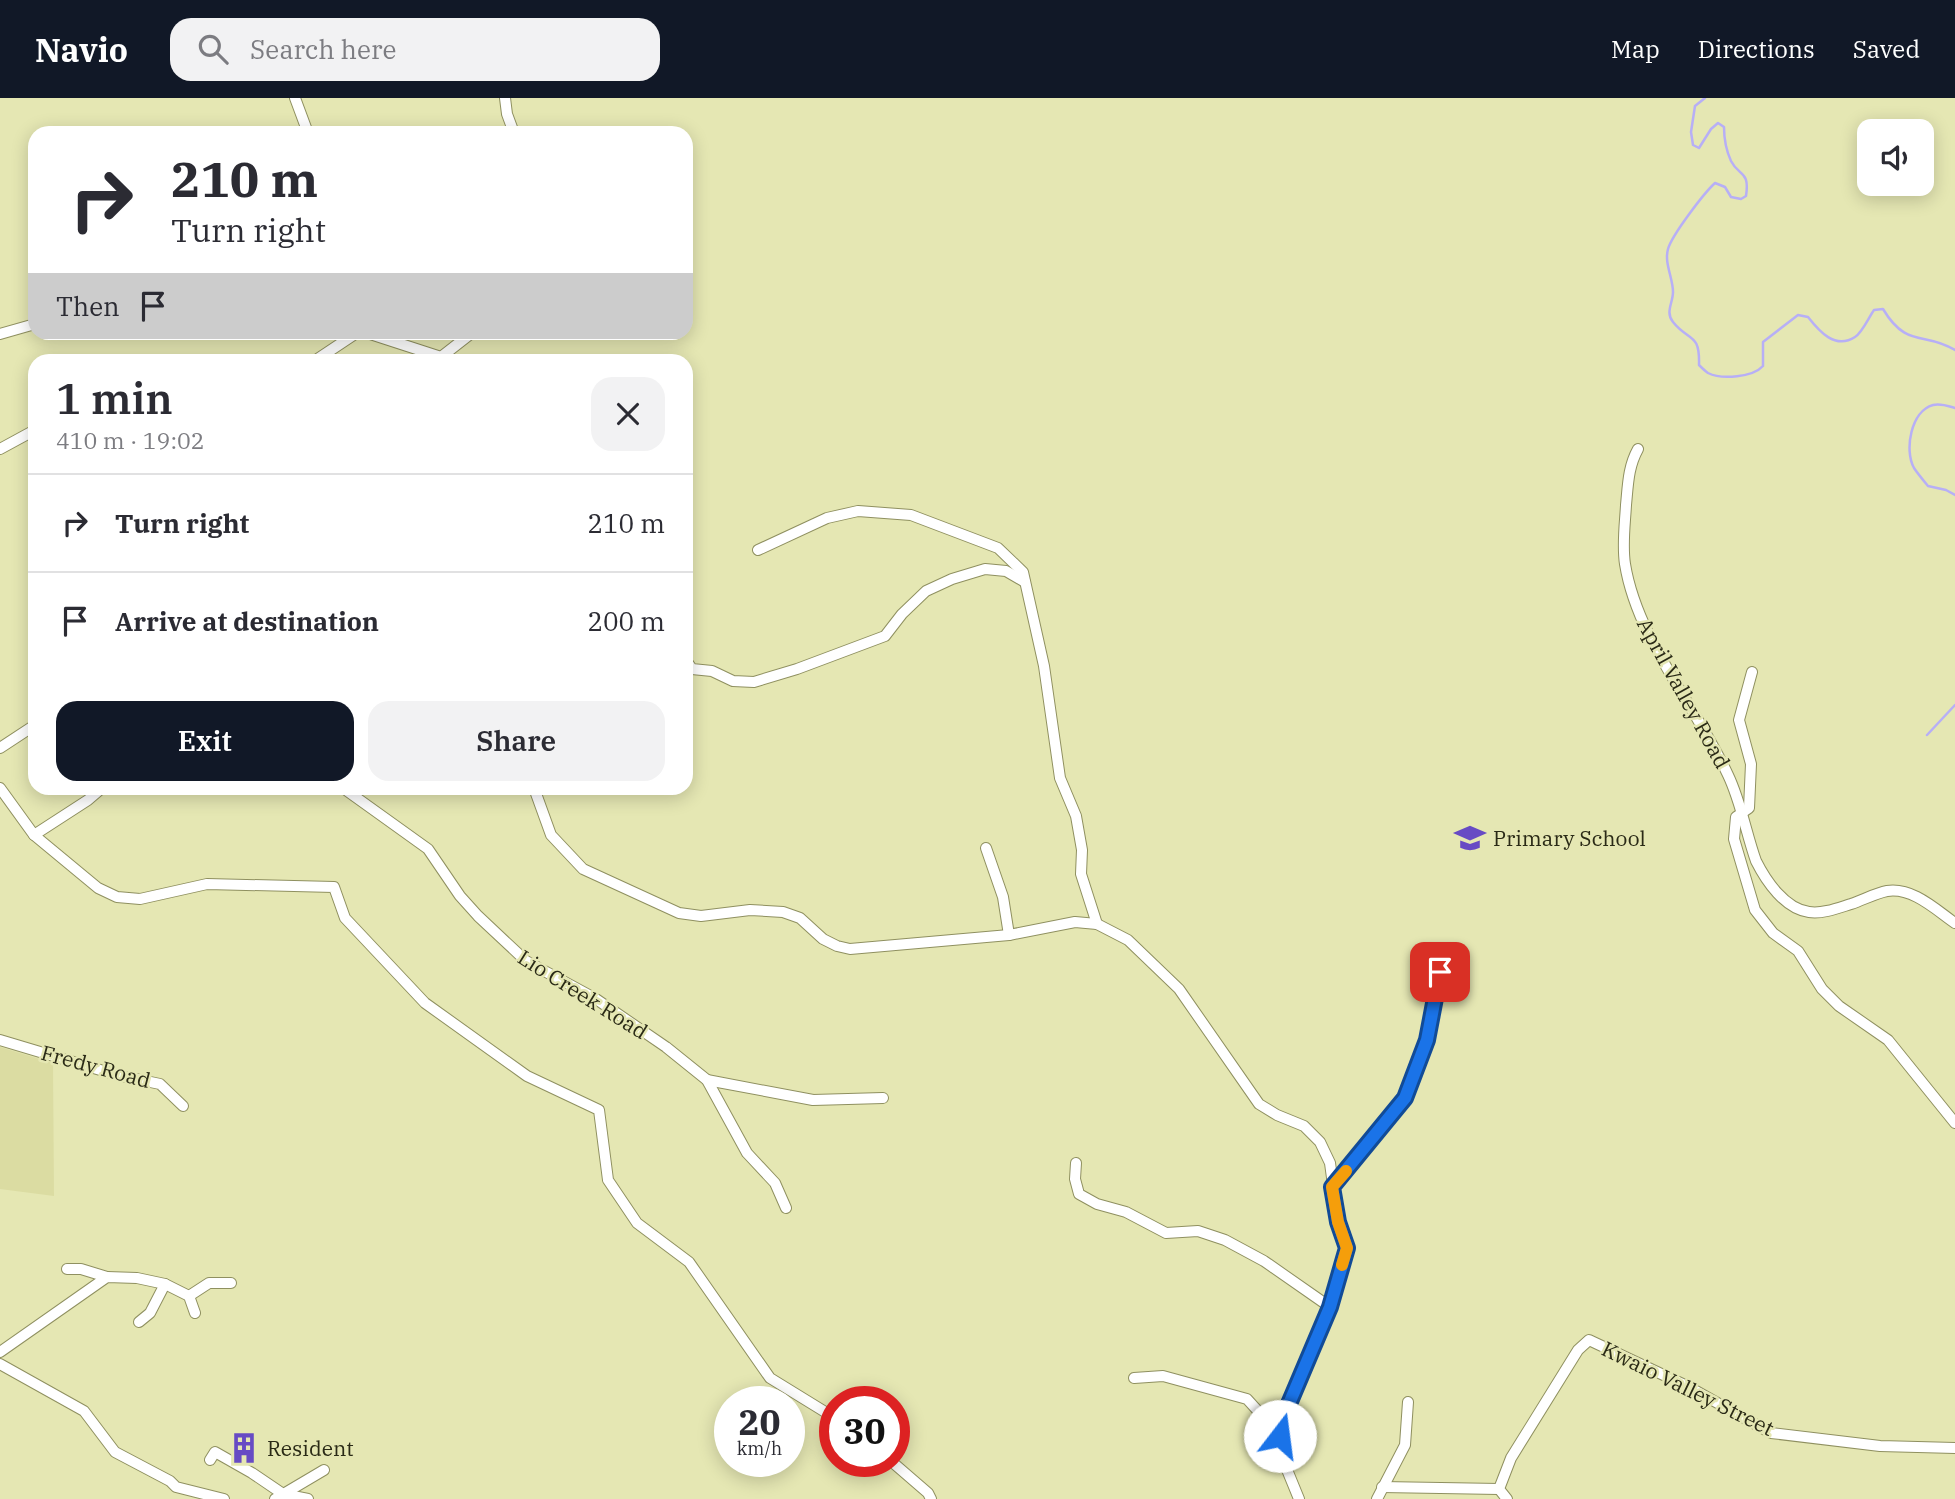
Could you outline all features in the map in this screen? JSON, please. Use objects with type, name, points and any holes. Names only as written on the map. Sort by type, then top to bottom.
[{"type":"street","points":[[295,98],[305,126]]},
{"type":"street","points":[[505,98],[511,126]]},
{"type":"street","points":[[0,334],[28,326]]},
{"type":"street","points":[[326,354],[346,340]]},
{"type":"street","points":[[386,340],[427,354]]},
{"type":"street","points":[[447,354],[464,340]]},
{"type":"street","points":[[0,449],[28,434]]},
{"type":"street","name":"April Valley Road","points":[[1638,449],[1630,462],[1624,544],[1624,561],[1631,590],[1658,652],[1703,726],[1728,775],[1762,873],[1782,898],[1807,912],[1821,912],[1888,891],[1921,899],[1955,923]]},
{"type":"street","points":[[758,550],[827,518],[858,511],[911,515],[998,548],[1023,572],[1044,666],[1060,778],[1076,816],[1082,850],[1081,874],[1097,924]]},
{"type":"street","points":[[693,669],[712,671],[733,681],[754,682],[885,636],[902,614],[926,591],[952,579],[985,569],[1006,571],[1025,582]]},
{"type":"street","points":[[1752,672],[1739,720],[1751,764],[1749,808],[1736,817],[1734,838],[1755,910],[1773,933],[1798,951],[1822,989],[1839,1006],[1888,1040],[1955,1123]]},
{"type":"street","points":[[0,748],[28,730]]},
{"type":"street","points":[[0,788],[34,835],[98,888],[117,897],[140,899],[207,884],[334,887],[345,918],[425,1003],[527,1076],[599,1110],[608,1180],[637,1223],[689,1262],[770,1378],[819,1408]]},
{"type":"street","points":[[34,835],[94,795]]},
{"type":"street","name":"Lio Creek Road","points":[[353,795],[428,849],[460,896],[526,961],[596,999],[666,1047],[707,1080]]},
{"type":"street","points":[[537,795],[551,835],[583,869],[679,913],[701,916],[750,910],[783,912],[800,918],[823,939],[850,949],[1009,935],[1075,922],[1097,924],[1128,940],[1179,989],[1259,1104],[1304,1126],[1320,1142],[1330,1163],[1338,1222],[1347,1248],[1330,1307],[1283,1418],[1281,1455],[1299,1499]]},
{"type":"street","points":[[986,848],[1003,897],[1009,935]]},
{"type":"street","points":[[1332,1187],[1405,1098],[1427,1040],[1440,972]]},
{"type":"street","name":"Fredy Road","points":[[0,1040],[117,1075],[160,1084],[183,1106]]},
{"type":"street","points":[[707,1080],[813,1100],[883,1098]]},
{"type":"street","points":[[707,1080],[747,1153],[775,1183],[786,1208]]},
{"type":"street","points":[[1076,1163],[1075,1179],[1079,1194],[1126,1212],[1166,1233],[1198,1231],[1224,1240],[1264,1261],[1330,1307]]},
{"type":"street","points":[[67,1269],[81,1269],[107,1277],[137,1278],[165,1284],[188,1296],[195,1313]]},
{"type":"street","points":[[0,1352],[107,1277]]},
{"type":"street","points":[[188,1296],[209,1283],[231,1283]]},
{"type":"street","points":[[139,1322],[150,1312],[165,1284]]},
{"type":"street","name":"Kwaio Valley Street","points":[[1499,1489],[1511,1458],[1578,1350],[1588,1340],[1689,1387],[1771,1433],[1880,1446],[1955,1448]]},
{"type":"street","points":[[0,1364],[84,1411],[115,1452],[170,1481],[176,1487],[224,1499]]},
{"type":"street","points":[[1134,1378],[1163,1376],[1247,1399],[1267,1421],[1282,1429]]},
{"type":"street","points":[[1377,1499],[1405,1445],[1408,1402]]},
{"type":"street","points":[[209,1460],[215,1452],[253,1473],[279,1497],[307,1499]]},
{"type":"street","points":[[279,1497],[324,1469]]},
{"type":"street","points":[[910,1477],[931,1499]]},
{"type":"street","points":[[1382,1487],[1499,1489],[1507,1499]]},
{"type":"shaded area","points":[[0,1047],[53,1063],[54,1196],[0,1189]]},
{"type":"waterway","points":[[1705,98],[1695,106],[1691,132],[1693,145],[1699,148],[1718,123],[1724,127],[1729,157],[1745,178],[1747,188],[1746,196],[1741,199],[1731,197],[1725,187],[1715,183],[1675,234],[1668,249],[1667,260],[1673,292],[1670,315],[1673,322],[1698,347],[1699,365],[1714,375],[1737,376],[1752,373],[1763,366],[1763,342],[1798,315],[1808,317],[1822,333],[1841,341],[1858,335],[1874,310],[1883,309],[1900,330],[1908,335],[1944,344],[1955,350]]},
{"type":"waterway","points":[[1955,408],[1939,404],[1925,409],[1915,423],[1910,442],[1914,468],[1928,486],[1955,495]]},
{"type":"waterway","points":[[1927,735],[1955,705]]},
{"type":"slow traffic","points":[[1342,1265],[1347,1248],[1345,1235],[1338,1222],[1332,1187],[1346,1171]]},
{"type":"place","name":"Primary School","points":[[1470,838]]},
{"type":"place","name":"Resident","points":[[244,1448]]},
{"type":"route","points":[[1280,1436],[1283,1418],[1330,1307],[1347,1248],[1345,1235],[1338,1222],[1332,1187],[1376,1137],[1405,1098],[1427,1040],[1440,972]]}]
